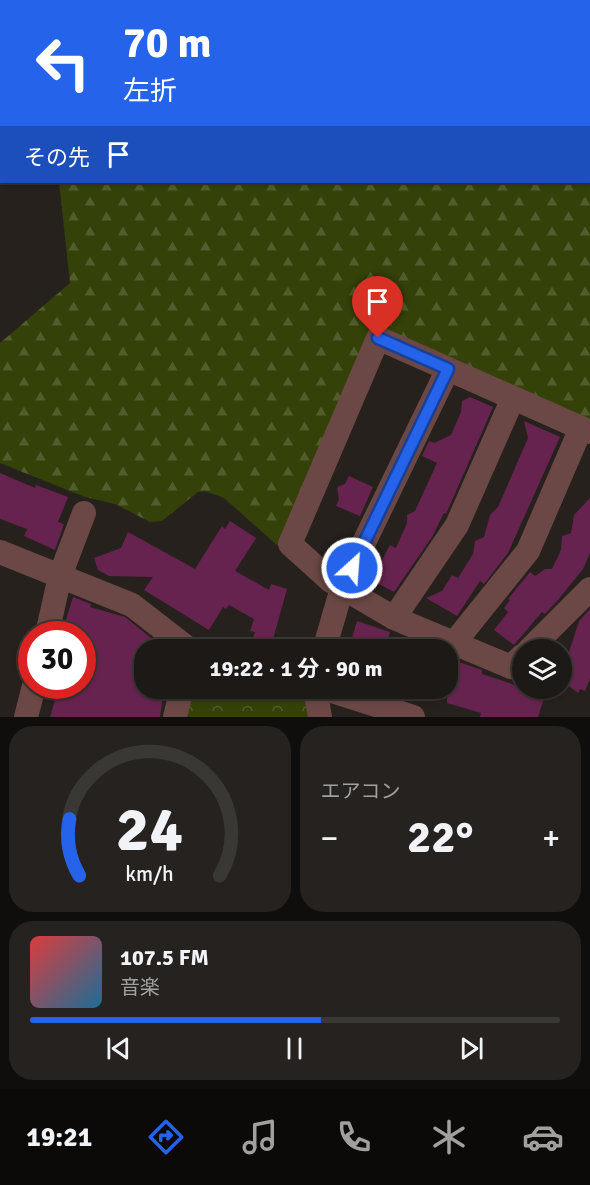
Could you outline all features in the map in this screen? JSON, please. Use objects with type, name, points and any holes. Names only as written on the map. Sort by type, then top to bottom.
[{"type":"street","points":[[444,639],[393,618],[342,588],[290,544],[378,338],[586,430],[528,551],[457,639]]},
{"type":"street","points":[[327,639],[342,588],[448,369]]},
{"type":"street","points":[[393,618],[457,525],[513,398]]},
{"type":"street","points":[[50,621],[60,576],[84,513]]},
{"type":"street","points":[[0,552],[132,605],[176,639]]},
{"type":"street","points":[[540,639],[590,589]]},
{"type":"street","points":[[458,645],[512,666]]},
{"type":"street","points":[[26,717],[31,699]]},
{"type":"street","points":[[175,717],[179,699]]},
{"type":"street","points":[[317,699],[320,717]]},
{"type":"street","points":[[357,699],[413,717]]},
{"type":"green space","points":[[59,183],[590,183],[590,421],[373,323],[278,546],[224,498],[205,491],[198,492],[162,521],[150,522],[115,504],[85,497],[0,463],[0,343],[70,283]]},
{"type":"green space","points":[[191,699],[304,699],[309,717],[186,717]]},
{"type":"building","points":[[470,397],[493,407],[446,514],[444,513],[432,537],[394,592],[375,582],[375,573],[390,545],[396,548],[407,523],[407,515],[415,511],[437,463],[422,456],[429,441],[434,443],[451,435],[461,412],[462,401]]},
{"type":"building","points":[[524,421],[560,437],[508,553],[484,584],[480,581],[457,616],[426,598],[442,591],[452,575],[458,578],[473,554],[475,541],[484,537],[490,515],[498,507],[528,438]]},
{"type":"building","points":[[0,473],[35,488],[36,485],[68,497],[58,522],[64,524],[55,550],[24,536],[27,529],[0,519]]},
{"type":"building","points":[[349,476],[373,487],[360,516],[336,506],[339,499],[337,487],[345,484]]},
{"type":"building","points":[[590,498],[590,553],[583,569],[545,614],[542,612],[519,639],[512,639],[512,644],[494,630],[508,612],[504,608],[510,600],[508,599],[530,572],[535,576],[545,569],[552,569],[561,550],[562,536],[571,533],[574,515]]},
{"type":"building","points":[[230,521],[256,538],[235,571],[269,590],[271,584],[287,589],[273,639],[253,639],[255,632],[250,631],[254,619],[229,605],[226,609],[223,607],[209,630],[144,590],[153,577],[109,576],[98,570],[94,558],[121,548],[128,532],[195,569],[222,526],[225,529]]},
{"type":"building","points":[[73,597],[91,604],[90,607],[125,617],[152,639],[134,639],[134,699],[162,699],[160,717],[50,717],[55,699],[96,699],[96,621],[66,621]]},
{"type":"building","points":[[590,609],[590,679],[585,691],[580,689],[578,693],[572,688],[572,643],[579,621]]},
{"type":"building","points":[[357,621],[390,632],[388,639],[352,639]]},
{"type":"building","points":[[458,662],[482,670],[482,674],[512,684],[512,699],[544,699],[538,717],[480,717],[481,713],[447,703],[447,699],[458,699]]},
{"type":"route","points":[[352,568],[448,369],[378,338]]}]
